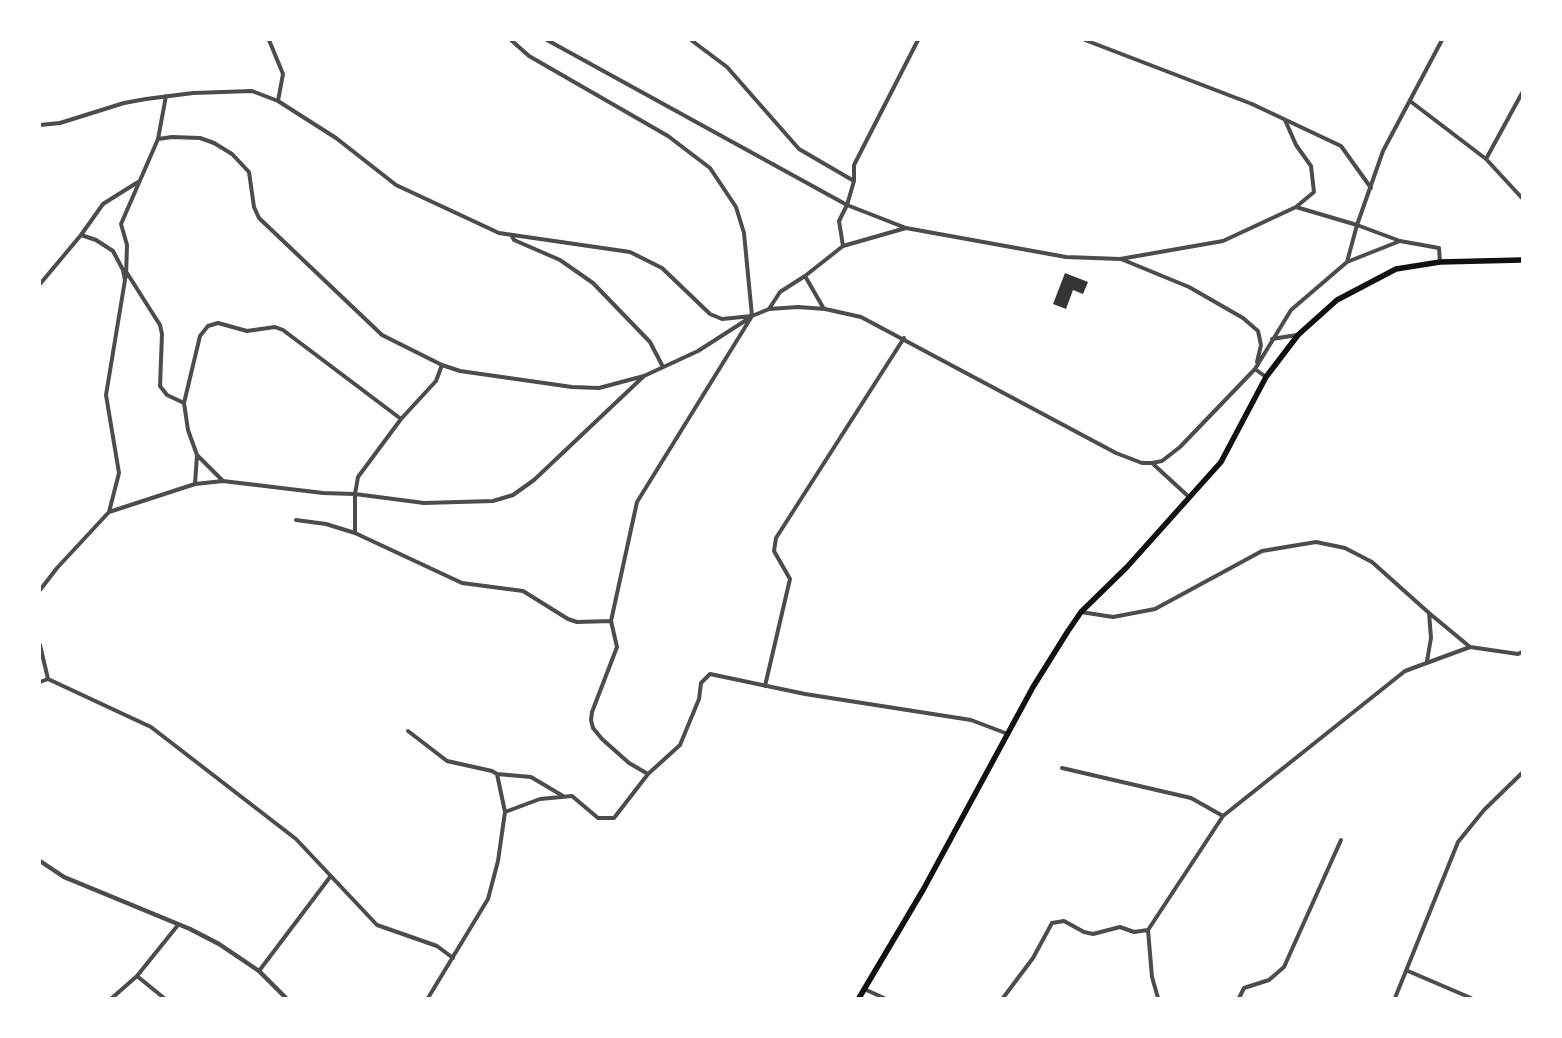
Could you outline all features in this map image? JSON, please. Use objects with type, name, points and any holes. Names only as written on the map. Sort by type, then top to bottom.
[{"type":"main road","points":[[859,998],[924,890],[1033,687],[1082,612],[1127,567],[1221,462],[1266,377],[1298,335],[1337,300],[1396,269],[1440,262],[1522,260]]},
{"type":"street","points":[[269,40],[282,67],[282,81],[278,101]]},
{"type":"street","points":[[511,40],[529,56],[668,136],[710,168],[736,207],[744,233],[752,316],[637,502],[611,621],[617,647],[592,712],[591,720],[602,739],[629,763],[648,774]]},
{"type":"street","points":[[547,40],[847,205],[906,228],[1066,257],[1120,259],[1224,241],[1296,207],[1314,192],[1312,175],[1310,166],[1296,145],[1284,120]]},
{"type":"street","points":[[691,40],[727,67],[799,149],[854,181]]},
{"type":"street","points":[[843,246],[839,221],[847,205],[854,181],[854,165],[918,40]]},
{"type":"street","points":[[1085,40],[1252,104],[1341,146],[1371,188]]},
{"type":"street","points":[[1347,262],[1357,224],[1383,150],[1442,40]]},
{"type":"street","points":[[40,125],[60,123],[124,103],[166,96],[234,90],[252,91],[278,101],[336,138],[396,185],[499,233],[630,252],[662,268],[710,314],[722,319],[752,316]]},
{"type":"street","points":[[1486,159],[1522,93]]},
{"type":"street","points":[[40,590],[57,568],[109,512],[119,473],[106,395],[126,273],[126,245],[121,224],[158,139],[166,96]]},
{"type":"street","points":[[1410,102],[1486,159],[1522,198]]},
{"type":"street","points":[[158,139],[172,137],[200,138],[214,143],[232,154],[249,172],[254,208],[259,218],[382,335],[442,365],[460,371],[588,389],[644,376],[698,352],[752,316],[769,309],[798,307],[824,309],[861,317],[904,338],[1010,398],[1116,453],[1142,463],[1152,464],[1162,461],[1180,447],[1255,369],[1291,310],[1347,262],[1400,241]]},
{"type":"street","points":[[40,284],[82,235],[103,204],[140,181]]},
{"type":"street","points":[[1296,207],[1357,224],[1400,241],[1439,248],[1440,262]]},
{"type":"street","points":[[769,309],[780,292],[805,276],[843,246],[906,228]]},
{"type":"street","points":[[82,235],[96,240],[113,251],[123,270],[125,280]]},
{"type":"street","points":[[512,236],[514,240],[560,260],[593,283],[650,342],[663,367]]},
{"type":"street","points":[[1120,259],[1189,287],[1243,318],[1258,332],[1261,345],[1255,369]]},
{"type":"street","points":[[126,273],[160,325],[162,334],[160,386],[167,395],[184,403]]},
{"type":"street","points":[[805,276],[824,309]]},
{"type":"street","points":[[195,484],[197,455],[188,430],[184,403],[200,336],[208,326],[218,323],[247,331],[275,327],[283,330],[401,418]]},
{"type":"street","points":[[1272,339],[1298,335]]},
{"type":"street","points":[[765,686],[790,579],[774,551],[776,538],[904,338]]},
{"type":"street","points":[[355,533],[355,494],[358,477],[401,418],[436,381],[442,365]]},
{"type":"street","points":[[1255,369],[1266,377]]},
{"type":"street","points":[[109,512],[195,484],[223,481],[424,503],[493,501],[513,495],[534,480],[644,376]]},
{"type":"street","points":[[197,455],[223,481]]},
{"type":"street","points":[[1152,464],[1189,497]]},
{"type":"street","points":[[296,520],[326,524],[355,533],[462,583],[523,591],[568,619],[577,622],[611,621]]},
{"type":"street","points":[[1082,612],[1113,617],[1155,609],[1262,551],[1316,542],[1344,548],[1372,562],[1470,647]]},
{"type":"street","points":[[1427,661],[1431,638],[1429,613]]},
{"type":"street","points":[[40,645],[48,679]]},
{"type":"street","points":[[1158,998],[1152,977],[1148,930],[1223,816],[1405,671],[1427,661],[1470,647],[1518,654],[1522,652]]},
{"type":"street","points":[[505,812],[540,799],[572,796],[598,818],[614,818],[648,774],[680,745],[699,699],[701,683],[710,674],[805,694],[971,720],[1008,734]]},
{"type":"street","points":[[40,682],[48,679],[151,727],[296,839],[330,877],[377,924],[437,946],[453,958]]},
{"type":"street","points":[[408,731],[447,761],[492,771],[497,774],[531,778],[563,796]]},
{"type":"street","points":[[1062,768],[1191,798],[1223,816]]},
{"type":"street","points":[[1396,998],[1458,842],[1484,810],[1522,773]]},
{"type":"street","points":[[428,998],[488,899],[498,861],[505,812],[497,774]]},
{"type":"street","points":[[1239,998],[1244,988],[1269,980],[1284,967],[1341,840]]},
{"type":"street","points":[[40,861],[64,877],[219,944],[259,971],[286,998]]},
{"type":"street","points":[[259,971],[330,877]]},
{"type":"street","points":[[1003,998],[1033,958],[1052,923],[1064,921],[1084,932],[1093,934],[1120,927],[1134,932],[1148,930]]},
{"type":"street","points":[[112,998],[137,976],[178,925]]},
{"type":"street","points":[[1408,971],[1471,998]]},
{"type":"street","points":[[137,976],[164,998]]},
{"type":"street","points":[[864,989],[884,998]]},
{"type":"building","points":[[1065,273],[1088,282],[1083,294],[1073,290],[1066,309],[1053,304]]}]
